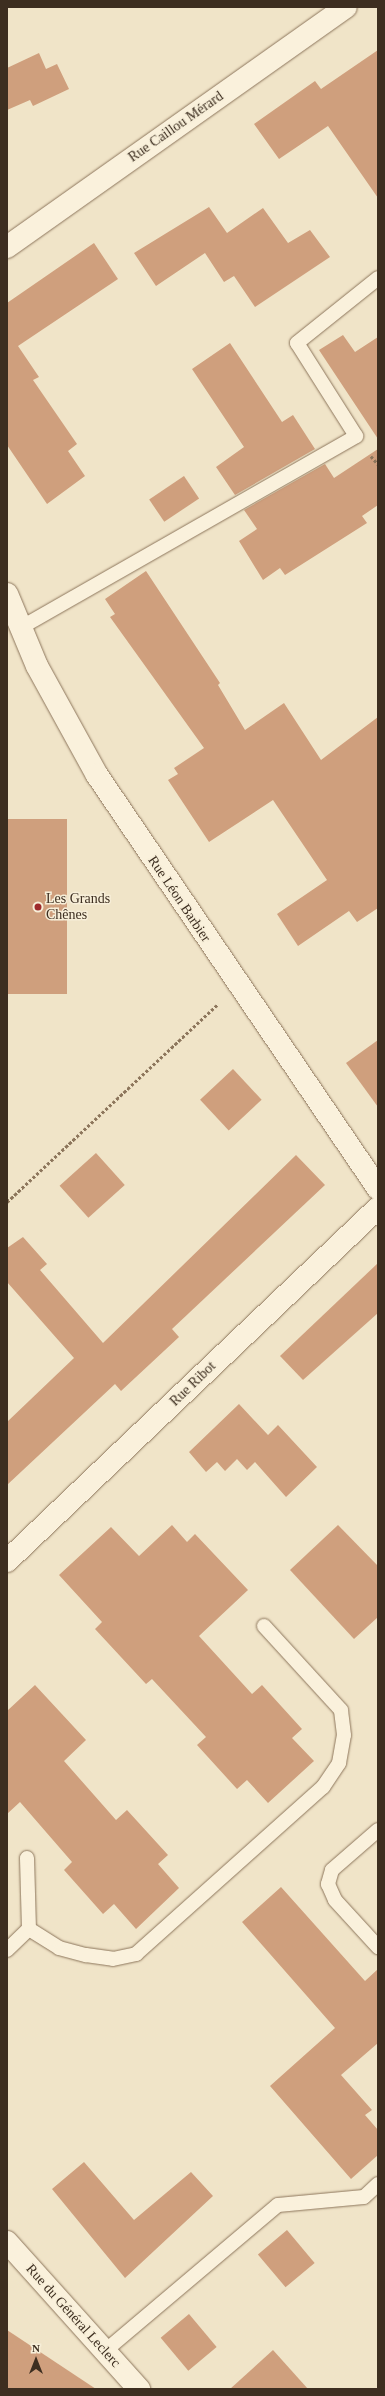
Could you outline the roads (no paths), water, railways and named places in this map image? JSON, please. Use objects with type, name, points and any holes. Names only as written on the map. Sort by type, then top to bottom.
[{"type":"street","name":"Rue Caillou Mérard","points":[[7,247],[346,7]]},
{"type":"street","name":"Rue Léon Barbier","points":[[7,594],[37,666],[97,775],[238,986],[378,1188]]},
{"type":"street","name":"Rue Ribot","points":[[7,1561],[378,1208]]},
{"type":"street","name":"Rue du Général Leclerc","points":[[7,2242],[139,2389]]},
{"type":"lane","points":[[20,628],[356,436],[297,342],[378,278]]},
{"type":"lane","points":[[29,1929],[59,1948],[86,1955],[113,1959],[136,1954],[323,1787],[339,1763],[344,1735],[341,1710],[264,1626]]},
{"type":"lane","points":[[378,1830],[332,1870],[328,1884],[335,1900],[378,1947]]},
{"type":"lane","points":[[7,1950],[29,1929],[27,1858]]},
{"type":"lane","points":[[105,2351],[278,2204],[364,2197],[378,2184]]},
{"type":"place","name":"Les Grands Chênes","points":[[38,907]]}]
